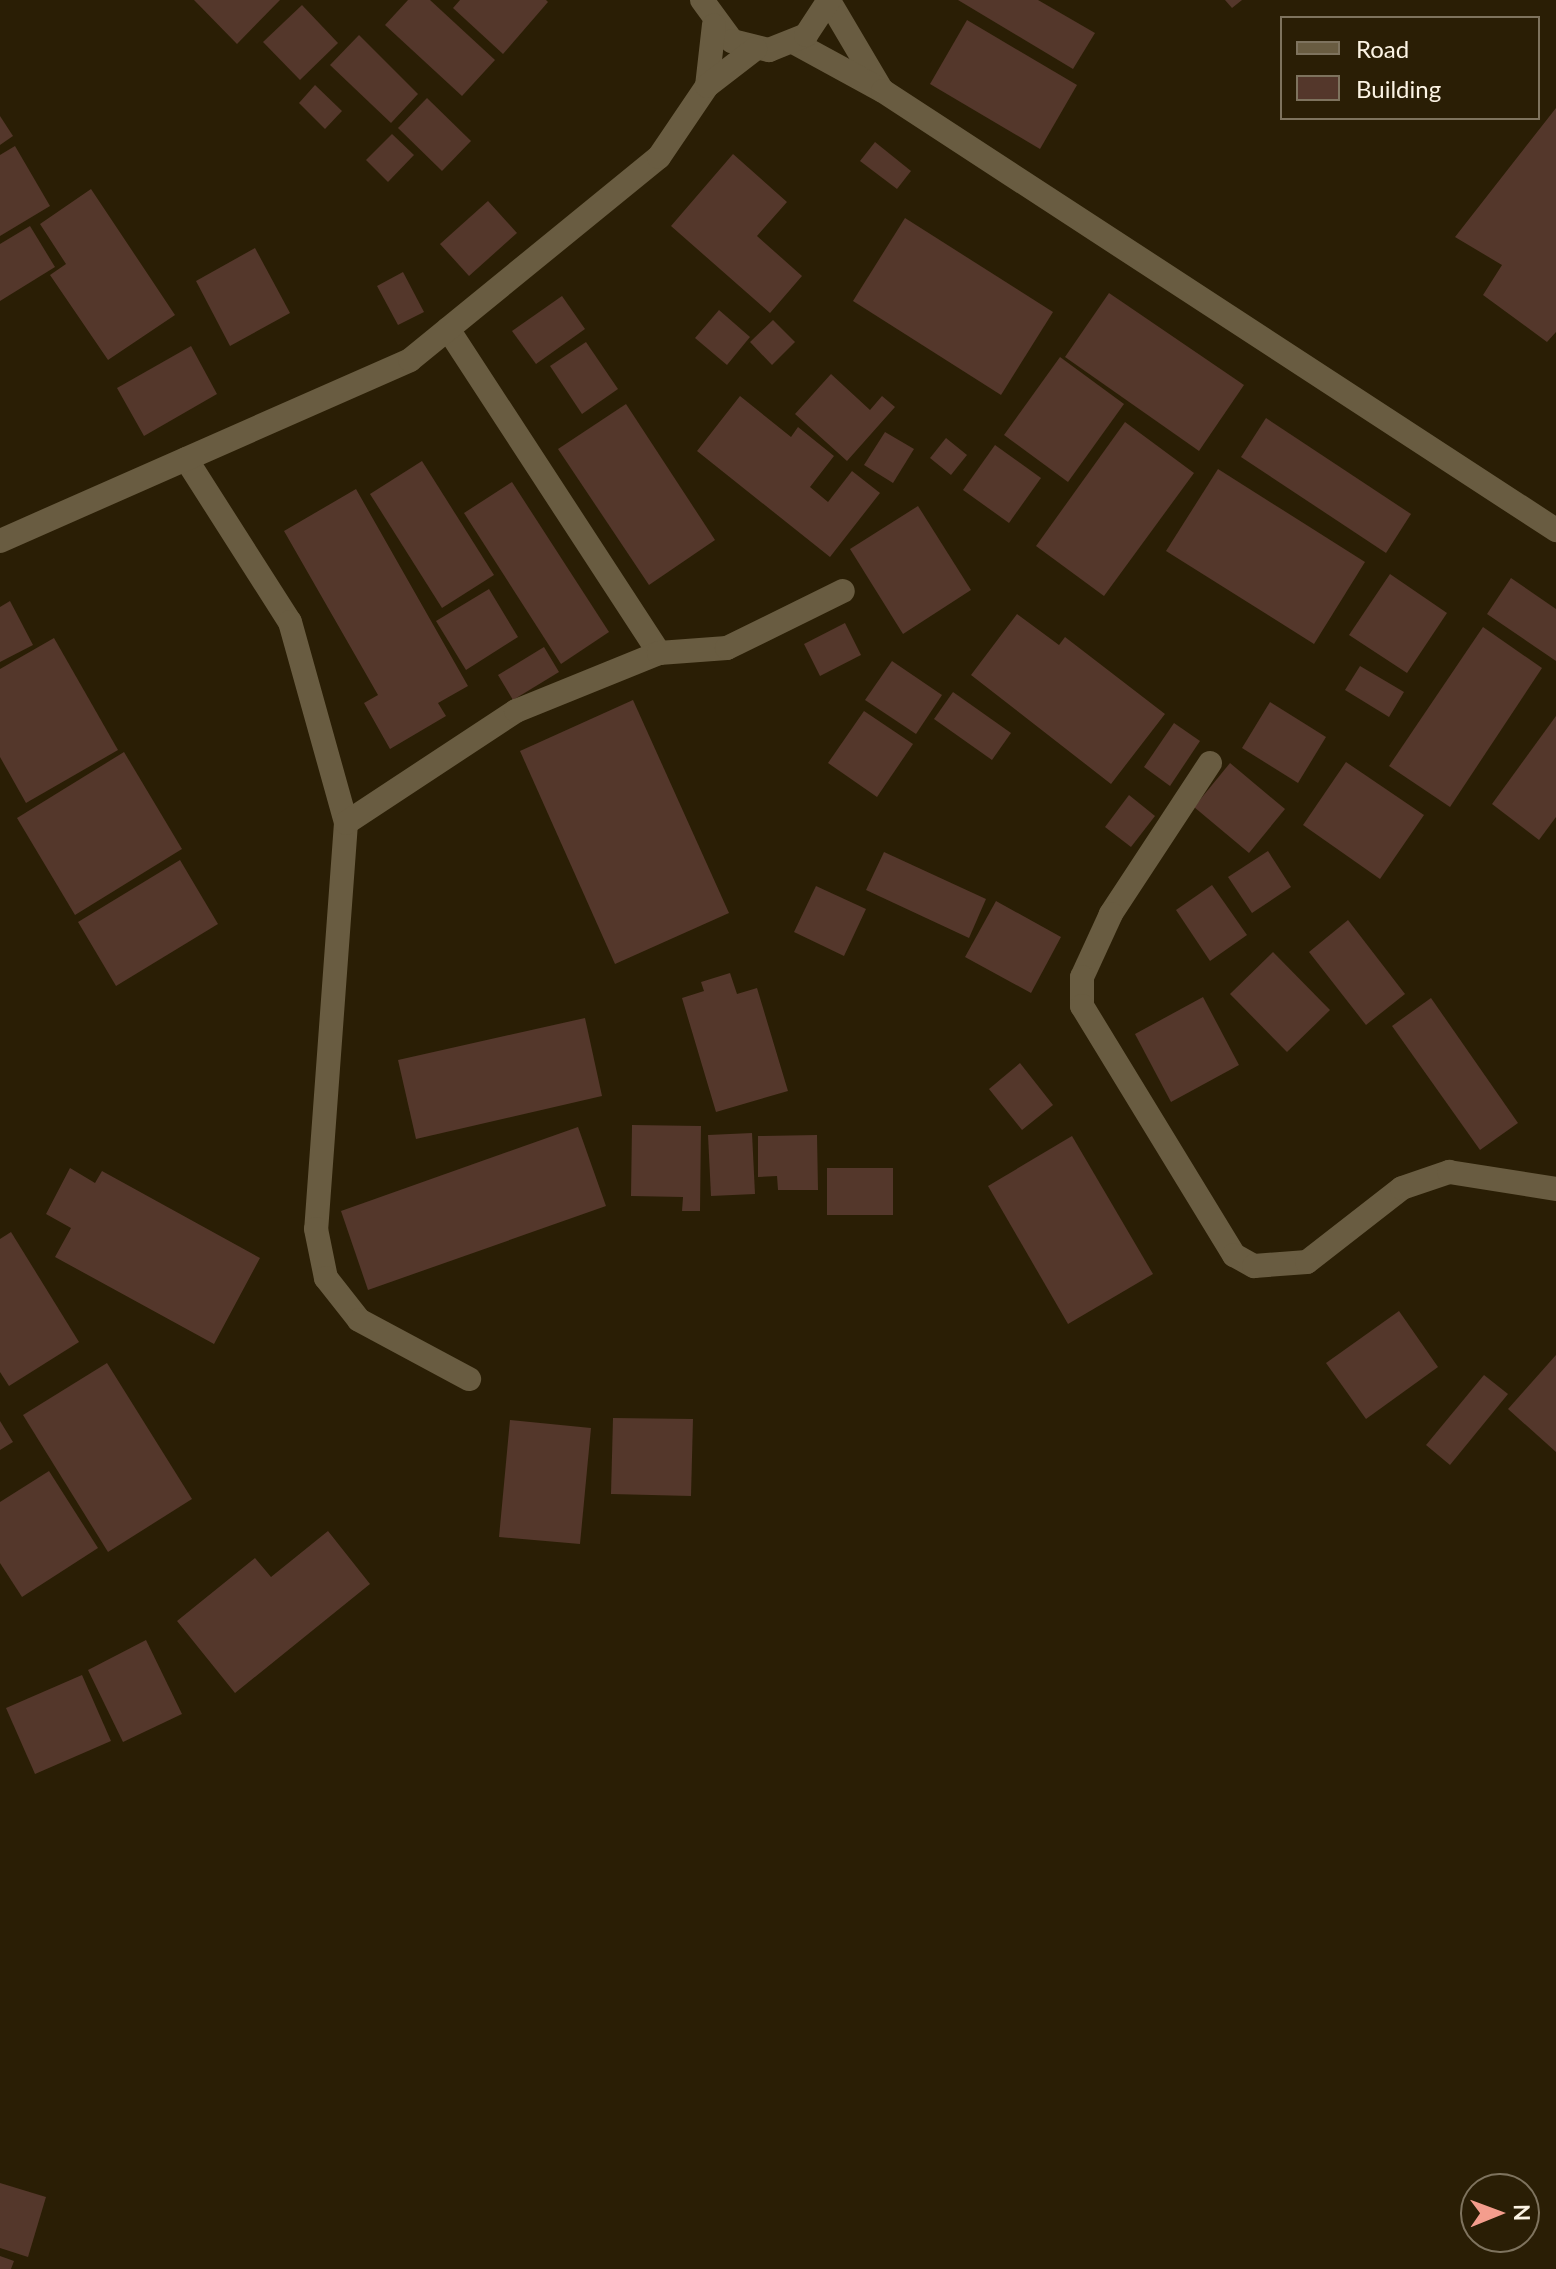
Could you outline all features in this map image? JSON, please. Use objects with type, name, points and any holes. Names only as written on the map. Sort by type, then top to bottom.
[{"type":"street","points":[[702,0],[714,25],[707,86]]},
{"type":"street","points":[[0,541],[410,360],[659,157],[707,86],[755,49],[795,43],[816,26],[829,0]]},
{"type":"street","points":[[829,0],[883,91]]},
{"type":"street","points":[[714,25],[755,49]]},
{"type":"street","points":[[795,43],[883,91],[1556,530]]},
{"type":"street","points":[[448,329],[659,653]]},
{"type":"street","points":[[186,459],[290,622],[346,823],[316,1229],[326,1278],[359,1320],[469,1379]]},
{"type":"street","points":[[346,823],[516,711],[659,653],[727,648],[843,591]]},
{"type":"street","points":[[1210,763],[1111,914],[1082,977],[1082,1006],[1234,1255],[1268,1267],[1307,1262],[1402,1188],[1449,1172],[1556,1189]]},
{"type":"building","points":[[194,0],[280,0],[237,44]]},
{"type":"building","points":[[408,0],[430,0],[495,60],[462,96],[385,25]]},
{"type":"building","points":[[460,0],[548,2],[503,54],[453,8]]},
{"type":"building","points":[[958,0],[1038,0],[1095,33],[1073,69]]},
{"type":"building","points":[[1225,0],[1242,0],[1232,8]]},
{"type":"building","points":[[302,5],[338,43],[300,80],[263,42]]},
{"type":"building","points":[[967,20],[1077,85],[1040,149],[930,84]]},
{"type":"building","points":[[359,35],[418,94],[391,123],[330,65]]},
{"type":"building","points":[[315,85],[342,111],[325,129],[299,103]]},
{"type":"building","points":[[427,98],[471,141],[442,171],[398,128]]},
{"type":"building","points":[[1556,108],[1556,332],[1547,342],[1483,295],[1502,265],[1455,237]]},
{"type":"building","points":[[0,116],[13,136],[0,145]]},
{"type":"building","points":[[392,134],[414,155],[388,182],[366,160]]},
{"type":"building","points":[[875,142],[911,171],[897,189],[860,161]]},
{"type":"building","points":[[15,146],[50,206],[0,236],[0,155]]},
{"type":"building","points":[[733,154],[787,202],[757,236],[802,276],[770,313],[671,226]]},
{"type":"building","points":[[91,189],[175,315],[108,360],[50,275],[66,264],[40,224]]},
{"type":"building","points":[[488,201],[517,233],[469,276],[440,244]]},
{"type":"building","points":[[905,218],[1053,312],[1001,395],[853,301]]},
{"type":"building","points":[[30,226],[55,267],[0,301],[0,244]]},
{"type":"building","points":[[255,248],[290,313],[230,346],[196,281]]},
{"type":"building","points":[[403,272],[424,312],[398,325],[377,286]]},
{"type":"building","points":[[1109,293],[1244,385],[1199,451],[1065,357]]},
{"type":"building","points":[[562,296],[585,329],[536,364],[512,331]]},
{"type":"building","points":[[719,310],[750,337],[727,365],[695,338]]},
{"type":"building","points":[[773,320],[795,342],[772,365],[750,342]]},
{"type":"building","points":[[586,342],[618,389],[582,414],[550,366]]},
{"type":"building","points":[[191,346],[217,394],[144,436],[117,388]]},
{"type":"building","points":[[1060,357],[1124,404],[1068,482],[1004,435]]},
{"type":"building","points":[[831,374],[870,410],[882,396],[895,407],[847,461],[795,414]]},
{"type":"building","points":[[740,396],[791,437],[798,427],[834,456],[810,487],[828,502],[852,471],[880,493],[830,557],[697,451]]},
{"type":"building","points":[[626,404],[715,540],[649,585],[558,449]]},
{"type":"building","points":[[1266,418],[1411,514],[1386,553],[1241,457]]},
{"type":"building","points":[[1125,422],[1194,473],[1104,596],[1036,546]]},
{"type":"building","points":[[885,432],[914,449],[893,483],[864,465]]},
{"type":"building","points":[[946,438],[967,455],[951,475],[930,458]]},
{"type":"building","points":[[995,445],[1041,478],[1009,523],[963,490]]},
{"type":"building","points":[[422,461],[494,575],[442,608],[370,494]]},
{"type":"building","points":[[1218,469],[1365,562],[1314,644],[1166,551]]},
{"type":"building","points":[[512,482],[609,632],[561,664],[464,513]]},
{"type":"building","points":[[356,489],[468,686],[438,703],[446,716],[390,749],[364,703],[378,695],[284,531]]},
{"type":"building","points":[[918,506],[971,590],[903,634],[850,549]]},
{"type":"building","points":[[1390,574],[1447,613],[1407,673],[1349,635]]},
{"type":"building","points":[[1511,578],[1556,609],[1556,661],[1487,614]]},
{"type":"building","points":[[489,589],[518,637],[466,670],[436,621]]},
{"type":"building","points":[[10,601],[33,645],[0,662],[0,607]]},
{"type":"building","points":[[1017,614],[1059,645],[1065,637],[1165,714],[1111,784],[971,675]]},
{"type":"building","points":[[845,623],[861,655],[820,676],[804,644]]},
{"type":"building","points":[[1483,627],[1542,668],[1450,807],[1389,766]]},
{"type":"building","points":[[54,638],[118,750],[26,803],[0,757],[0,669]]},
{"type":"building","points":[[544,647],[559,672],[513,700],[498,675]]},
{"type":"building","points":[[892,661],[942,695],[916,734],[865,700]]},
{"type":"building","points":[[1360,666],[1404,692],[1389,717],[1345,690]]},
{"type":"building","points":[[953,692],[1011,733],[992,760],[934,719]]},
{"type":"building","points":[[633,700],[729,913],[615,964],[520,751]]},
{"type":"building","points":[[1270,702],[1326,737],[1298,783],[1242,748]]},
{"type":"building","points":[[864,711],[913,744],[877,797],[828,763]]},
{"type":"building","points":[[1556,716],[1556,817],[1539,840],[1492,804]]},
{"type":"building","points":[[1174,723],[1200,741],[1170,786],[1144,767]]},
{"type":"building","points":[[124,752],[182,849],[75,915],[17,818]]},
{"type":"building","points":[[1346,762],[1424,815],[1380,879],[1303,825]]},
{"type":"building","points":[[1230,763],[1285,809],[1249,853],[1194,807]]},
{"type":"building","points":[[1129,795],[1155,816],[1131,847],[1105,827]]},
{"type":"building","points":[[1268,851],[1291,887],[1252,913],[1228,877]]},
{"type":"building","points":[[884,852],[986,899],[969,938],[866,890]]},
{"type":"building","points":[[180,860],[218,924],[116,986],[78,922]]},
{"type":"building","points":[[1212,885],[1247,935],[1210,961],[1176,910]]},
{"type":"building","points":[[816,886],[866,909],[844,956],[794,932]]},
{"type":"building","points":[[996,901],[1061,937],[1031,993],[965,957]]},
{"type":"building","points":[[1348,920],[1405,994],[1366,1025],[1309,952]]},
{"type":"building","points":[[1273,952],[1330,1010],[1287,1052],[1230,994]]},
{"type":"building","points":[[730,973],[737,994],[757,988],[788,1091],[716,1112],[682,998],[704,991],[701,982]]},
{"type":"building","points":[[1203,997],[1239,1065],[1171,1102],[1135,1034]]},
{"type":"building","points":[[1431,998],[1518,1123],[1480,1150],[1392,1026]]},
{"type":"building","points":[[585,1018],[602,1096],[416,1139],[398,1060]]},
{"type":"building","points":[[1020,1063],[1053,1105],[1022,1130],[989,1089]]},
{"type":"building","points":[[632,1125],[701,1126],[700,1211],[682,1211],[683,1197],[631,1196]]},
{"type":"building","points":[[578,1127],[606,1206],[368,1290],[341,1211]]},
{"type":"building","points":[[752,1133],[755,1194],[711,1196],[708,1135]]},
{"type":"building","points":[[817,1135],[818,1190],[778,1190],[777,1176],[758,1177],[758,1136]]},
{"type":"building","points":[[1072,1136],[1153,1274],[1068,1324],[988,1186]]},
{"type":"building","points":[[70,1168],[95,1183],[102,1171],[260,1258],[214,1344],[55,1257],[71,1228],[46,1214]]},
{"type":"building","points":[[827,1168],[893,1168],[893,1215],[827,1215]]},
{"type":"building","points":[[11,1232],[79,1342],[9,1386],[0,1372],[0,1239]]},
{"type":"building","points":[[1399,1311],[1438,1367],[1366,1419],[1326,1363]]},
{"type":"building","points":[[1556,1355],[1556,1452],[1508,1409]]},
{"type":"building","points":[[107,1363],[192,1499],[108,1552],[23,1415]]},
{"type":"building","points":[[1484,1375],[1508,1394],[1450,1465],[1426,1445]]},
{"type":"building","points":[[613,1418],[693,1419],[691,1496],[611,1494]]},
{"type":"building","points":[[510,1420],[591,1428],[580,1544],[499,1537]]},
{"type":"building","points":[[0,1421],[13,1442],[0,1450]]},
{"type":"building","points":[[49,1471],[98,1548],[22,1597],[0,1563],[0,1502]]},
{"type":"building","points":[[328,1531],[370,1584],[235,1693],[177,1621],[255,1558],[271,1577]]},
{"type":"building","points":[[146,1640],[182,1714],[123,1742],[88,1670]]},
{"type":"building","points":[[82,1675],[111,1741],[35,1774],[6,1708]]},
{"type":"building","points":[[0,2183],[46,2197],[28,2257],[0,2248]]},
{"type":"building","points":[[0,2256],[14,2261],[11,2269],[0,2269]]}]
